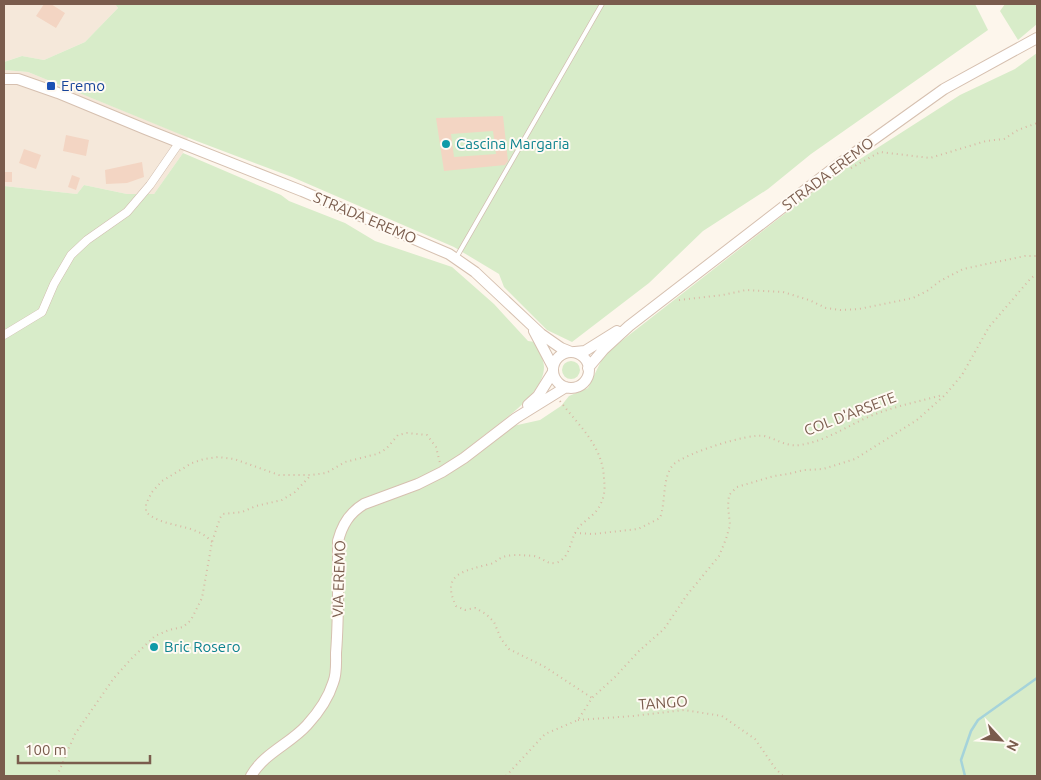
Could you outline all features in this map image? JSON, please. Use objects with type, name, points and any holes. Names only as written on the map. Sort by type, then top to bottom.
[{"type":"main road","name":"STRADA EREMO","points":[[588,368],[604,349],[629,326],[835,167],[944,89],[1037,38]]},
{"type":"main road","name":"STRADA EREMO","points":[[4,79],[18,79],[58,93],[302,191],[456,258],[490,286],[531,326],[551,341],[573,352],[585,351],[622,328],[629,326]]},
{"type":"main road","name":"STRADA EREMO","points":[[531,326],[553,370]]},
{"type":"main road","points":[[566,352],[573,352],[584,358],[588,368],[586,379],[582,383],[577,386],[566,387],[557,380],[553,370],[557,358],[566,352]]},
{"type":"main road","name":"VIA EREMO","points":[[516,418],[538,396],[553,370]]},
{"type":"main road","name":"VIA EREMO","points":[[251,776],[267,756],[306,727],[326,699],[334,681],[337,639],[338,541],[348,517],[356,508],[364,504],[418,484],[442,472],[464,458],[516,418],[566,387]]},
{"type":"street","points":[[4,335],[42,312],[54,284],[71,255],[87,240],[127,212],[150,185],[179,142]]},
{"type":"lane","points":[[456,258],[602,4]]},
{"type":"path","points":[[835,167],[843,170],[854,167],[880,152],[930,158],[986,141],[1004,138],[1037,123]]},
{"type":"path","points":[[662,302],[723,295],[746,290],[783,292],[809,300],[826,308],[840,310],[859,309],[913,298],[963,269],[1025,256],[1037,256]]},
{"type":"path","points":[[578,720],[592,698],[615,677],[639,650],[664,629],[687,595],[719,556],[730,524],[729,495],[737,487],[804,470],[823,469],[855,459],[917,420],[945,395],[962,375],[989,327],[1031,278],[1037,274]]},
{"type":"path","name":"COL D'ARSETE","points":[[575,533],[593,534],[638,529],[660,518],[668,474],[674,464],[698,451],[753,435],[764,436],[787,445],[810,444],[826,439],[875,414],[945,395]]},
{"type":"path","points":[[560,401],[591,438],[601,456],[605,491],[600,506],[592,517],[582,523],[575,533],[566,556],[556,563],[548,563],[538,556],[505,556],[492,563],[466,569],[458,575],[451,586],[451,595],[456,606],[465,610],[475,608],[486,614],[494,622],[509,650],[544,667],[592,698]]},
{"type":"path","points":[[212,542],[207,536],[196,531],[158,520],[146,512],[146,504],[152,492],[162,481],[192,463],[218,457],[234,459],[280,475],[326,473],[346,462],[377,454],[386,449],[398,435],[407,433],[427,435],[436,447],[442,472]]},
{"type":"path","points":[[57,776],[75,734],[114,678],[155,636],[168,630],[183,627],[191,620],[202,598],[212,542],[217,524],[223,514],[242,512],[256,506],[282,500],[295,492],[311,475]]},
{"type":"path","name":"TANGO","points":[[506,776],[545,734],[578,720],[684,710],[722,716],[755,739],[775,768],[783,776]]},
{"type":"shaded area","points":[[4,4],[115,4],[118,8],[85,42],[44,60],[22,56],[4,62]]},
{"type":"shaded area","points":[[4,70],[28,72],[188,137],[183,153],[154,194],[127,194],[84,185],[77,194],[4,186]]},
{"type":"green space","points":[[115,4],[975,4],[988,30],[811,154],[768,189],[703,231],[649,283],[572,342],[547,330],[504,287],[499,274],[454,247],[292,177],[194,140],[28,72],[4,70],[4,62],[22,56],[44,60],[85,42],[118,8]]},
{"type":"green space","points":[[1005,4],[1037,4],[1037,24],[1018,40],[1000,11]]},
{"type":"green space","points":[[1037,53],[1037,776],[4,776],[4,186],[77,194],[84,185],[127,194],[154,194],[183,153],[281,195],[289,201],[345,223],[375,241],[452,267],[494,304],[528,341],[535,342],[544,364],[542,379],[535,390],[514,412],[468,449],[513,426],[540,420],[561,406],[569,396],[588,388],[606,353],[832,177],[960,95],[1015,69]]},
{"type":"green space","points":[[567,361],[575,361],[580,366],[578,377],[567,379],[562,374],[562,366]]},
{"type":"building","points":[[44,4],[51,4],[65,13],[56,28],[36,16]]},
{"type":"building","name":"Cascina Margaria","points":[[503,116],[508,161],[505,165],[444,171],[436,118]],"holes":[[[493,131],[496,154],[454,157],[451,134]]]},
{"type":"building","points":[[66,135],[89,140],[86,156],[63,151]]},
{"type":"building","points":[[24,149],[41,155],[36,169],[19,163]]},
{"type":"building","points":[[142,162],[144,177],[127,183],[106,184],[105,170]]},
{"type":"building","points":[[4,172],[12,172],[12,182],[4,182]]},
{"type":"building","points":[[72,175],[80,178],[76,190],[68,187]]},
{"type":"waterway","points":[[965,776],[961,760],[971,731],[978,720],[1037,678]]},
{"type":"place","name":"Eremo","points":[[51,86]]},
{"type":"place","name":"Cascina Margaria","points":[[446,144]]},
{"type":"place","name":"Bric Rosero","points":[[154,647]]}]
